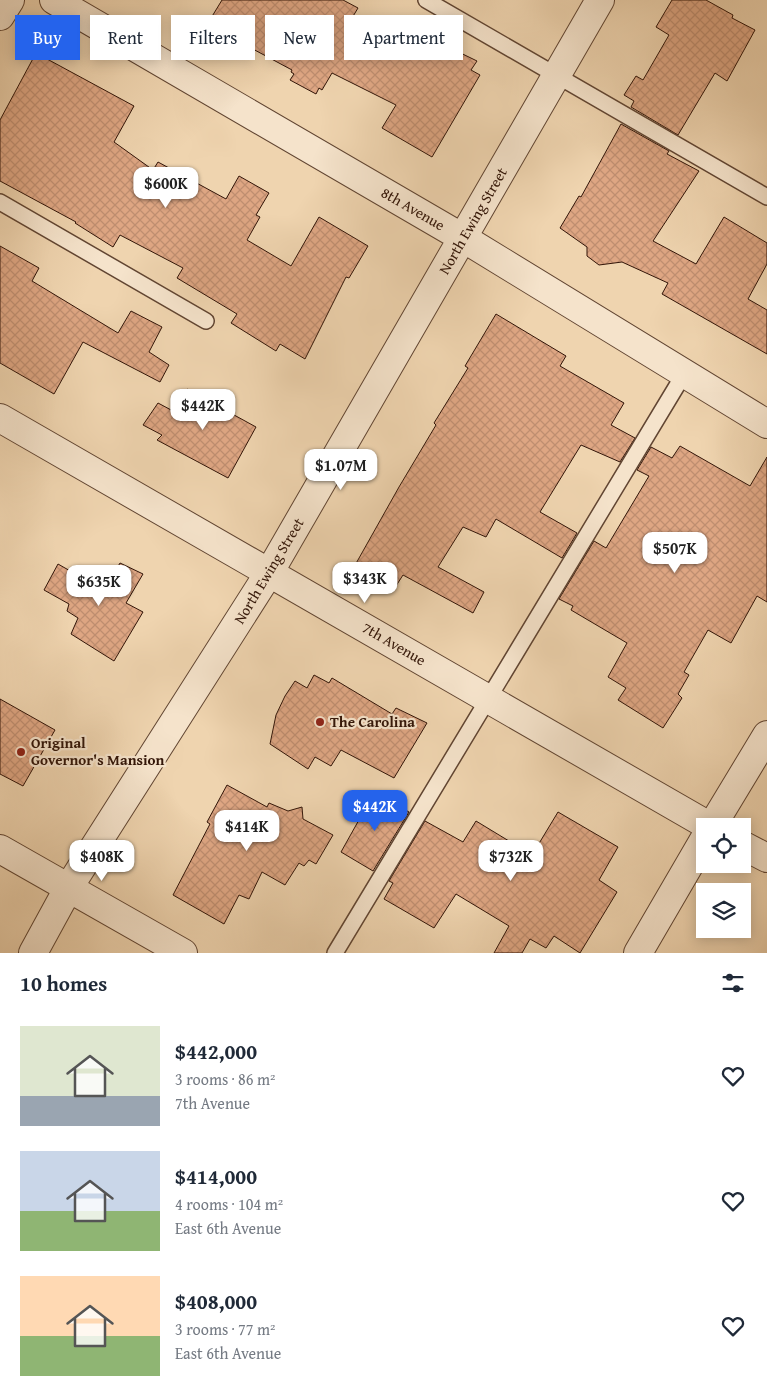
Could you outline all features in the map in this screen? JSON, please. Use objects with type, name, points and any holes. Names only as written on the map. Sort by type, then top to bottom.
[{"type":"street","points":[[0,16],[10,0]]},
{"type":"street","name":"8th Avenue","points":[[54,0],[463,238],[767,424]]},
{"type":"street","name":"North Ewing Street","points":[[33,953],[69,887],[270,573],[600,0]]},
{"type":"street","name":"7th Avenue","points":[[0,418],[696,818]]},
{"type":"street","points":[[715,818],[767,734]]},
{"type":"street","points":[[0,849],[183,953]]},
{"type":"street","points":[[751,849],[767,858]]},
{"type":"street","points":[[638,953],[696,853]]},
{"type":"lane","points":[[426,0],[767,197]]},
{"type":"lane","points":[[0,202],[206,321]]},
{"type":"lane","points":[[335,953],[684,374]]},
{"type":"building","points":[[222,0],[343,0],[358,8],[354,15],[344,15],[344,60],[463,60],[463,54],[477,61],[471,70],[480,75],[432,157],[382,128],[396,105],[332,73],[322,90],[319,88],[316,94],[290,80],[294,74],[291,72],[292,70],[273,60],[334,60],[334,15],[265,15],[265,56],[255,50],[255,15],[213,15]]},
{"type":"building","points":[[672,0],[706,0],[733,15],[732,18],[755,30],[727,81],[715,73],[678,135],[631,107],[634,101],[624,95],[636,76],[643,80],[669,35],[656,27]]},
{"type":"building","points":[[32,60],[49,60],[134,106],[114,142],[153,170],[158,162],[226,199],[239,176],[269,193],[256,215],[260,217],[247,240],[291,266],[319,217],[368,246],[349,278],[346,277],[305,359],[280,344],[276,351],[231,323],[237,314],[177,278],[183,268],[120,235],[113,247],[76,222],[0,181],[0,120]]},
{"type":"building","points":[[621,124],[669,151],[667,154],[699,171],[653,241],[696,264],[724,217],[767,243],[767,264],[748,299],[767,310],[767,354],[662,294],[668,283],[622,262],[599,265],[587,256],[587,247],[560,228],[579,196],[581,197]]},
{"type":"building","points":[[0,246],[39,268],[32,281],[118,333],[131,311],[162,327],[149,352],[169,365],[160,382],[83,342],[54,394],[0,363]]},
{"type":"building","points":[[496,314],[566,356],[560,366],[624,403],[611,425],[635,438],[620,462],[581,445],[540,512],[577,533],[562,558],[496,519],[486,537],[463,527],[438,567],[484,592],[473,613],[403,575],[396,586],[392,584],[390,588],[354,567],[436,425],[434,423],[468,368],[465,366]]},
{"type":"building","points":[[187,389],[204,399],[225,396],[225,410],[256,427],[228,478],[157,440],[162,435],[143,425],[158,403],[173,411]]},
{"type":"building","points":[[680,446],[750,486],[767,457],[767,602],[757,596],[731,643],[708,630],[684,672],[689,675],[678,694],[682,698],[663,728],[618,700],[626,688],[608,677],[627,643],[571,610],[573,606],[559,599],[594,541],[606,548],[649,476],[637,470],[651,447],[672,458]]},
{"type":"building","points":[[120,563],[143,574],[126,603],[143,612],[114,661],[71,634],[78,618],[67,611],[69,604],[44,590],[58,564],[86,580],[89,576],[107,585]]},
{"type":"building","name":"The Carolina","points":[[314,675],[329,683],[332,678],[392,714],[396,708],[427,723],[394,778],[341,750],[331,766],[315,757],[308,769],[270,744],[276,715],[285,696],[295,681],[307,688]]},
{"type":"building","name":"Original Governor's Mansion","points":[[0,699],[55,730],[23,786],[0,774]]},
{"type":"building","points":[[227,785],[267,807],[269,803],[288,811],[302,807],[303,819],[333,835],[316,864],[309,860],[304,866],[299,863],[285,885],[262,872],[249,899],[239,895],[224,924],[173,895],[210,824],[207,822]]},
{"type":"building","points":[[374,793],[409,812],[373,871],[341,852]]},
{"type":"building","points":[[558,812],[618,847],[599,880],[617,892],[580,953],[554,936],[546,948],[530,939],[522,953],[494,953],[509,926],[456,894],[434,928],[384,899],[393,883],[389,881],[425,821],[463,842],[476,821],[532,855]]},
{"type":"place","name":"The Carolina","points":[[320,722]]},
{"type":"place","name":"Original Governor's Mansion","points":[[21,752]]}]
